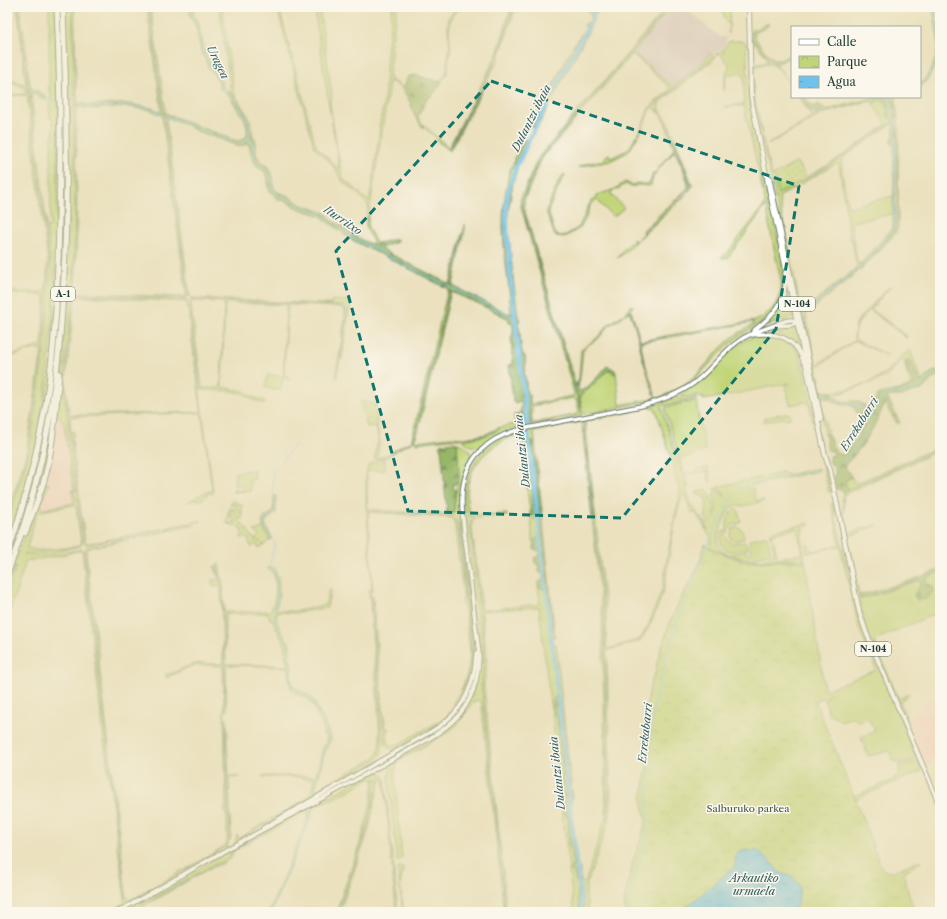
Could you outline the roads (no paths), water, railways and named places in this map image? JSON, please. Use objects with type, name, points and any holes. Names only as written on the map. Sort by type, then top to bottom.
[{"type":"highway","name":"A-1","points":[[7,556],[33,469],[45,410],[52,360],[58,272],[60,187],[57,7]]},
{"type":"highway","name":"A-1","points":[[7,575],[31,503],[37,477],[52,402],[60,331],[64,275],[66,145],[63,7]]},
{"type":"main road","name":"N-104","points":[[749,7],[751,95],[753,108],[825,455],[830,470]]},
{"type":"main road","name":"N-104","points":[[759,139],[779,218],[862,623],[940,806]]},
{"type":"main road","points":[[117,912],[233,846],[432,737],[450,724],[463,710],[475,687],[479,665],[462,508],[464,482],[472,462],[484,448],[499,436],[510,432],[660,401],[678,393],[695,382],[735,344],[768,319],[776,310],[785,290],[786,283],[784,258]]},
{"type":"main road","points":[[747,336],[773,326],[791,325],[796,323],[798,314],[796,299]]},
{"type":"main road","points":[[797,320],[802,330]]},
{"type":"main road","points":[[747,336],[773,334],[788,341],[801,354],[809,376]]},
{"type":"water","name":"Arkautiko urmaela","points":[[744,850],[758,851],[773,864],[780,873],[792,876],[800,886],[798,905],[792,912],[678,912],[689,905],[735,866],[736,854]]},
{"type":"waterway","name":"Uragea","points":[[190,7],[192,10],[192,15],[198,26],[202,50],[212,70],[220,80],[221,89],[231,95],[247,118],[250,140]]},
{"type":"waterway","name":"Dulantzi ibaia","points":[[582,912],[511,282],[506,219],[507,195],[515,169],[551,95],[594,16],[589,7]]},
{"type":"waterway","name":"Dulantzi ibaia","points":[[594,16],[597,7]]},
{"type":"waterway","points":[[935,7],[939,44],[938,55],[935,63]]},
{"type":"waterway","points":[[921,84],[925,81],[934,64]]},
{"type":"waterway","name":"Iturritxo","points":[[7,77],[27,87]]},
{"type":"waterway","name":"Iturritxo","points":[[30,88],[44,97],[55,101]]},
{"type":"waterway","points":[[890,98],[890,105],[894,120]]},
{"type":"waterway","name":"Iturritxo","points":[[70,104],[92,107],[137,106],[155,110],[163,115]]},
{"type":"waterway","name":"Iturritxo","points":[[166,116],[236,143],[243,143],[250,140],[253,143],[254,157],[259,165],[269,171],[272,187],[277,195],[286,197],[293,203],[322,214],[331,223],[353,238],[420,273],[516,318]]},
{"type":"waterway","points":[[807,310],[858,269],[894,229],[895,122]]},
{"type":"waterway","points":[[805,312],[802,313],[819,395],[830,396],[841,402],[874,410]]},
{"type":"waterway","name":"Errekabarri","points":[[834,467],[848,458],[864,434],[874,410],[886,395],[911,391],[919,388],[933,375],[940,376]]},
{"type":"waterway","points":[[283,460],[295,444]]},
{"type":"waterway","points":[[273,473],[272,471],[274,468]]},
{"type":"waterway","name":"Errekabarri","points":[[750,485],[817,470]]},
{"type":"waterway","points":[[273,476],[274,493]]},
{"type":"waterway","name":"Errekabarri","points":[[711,537],[734,494],[740,487],[746,485]]},
{"type":"waterway","points":[[273,540],[266,530],[264,521],[275,511],[274,496]]},
{"type":"waterway","name":"Errekabarri","points":[[628,912],[627,909],[634,877],[644,845],[649,821],[647,804],[652,716],[670,644],[683,606],[710,538]]},
{"type":"waterway","points":[[275,542],[270,565],[275,575],[278,588],[277,599],[273,609],[281,632],[288,643],[290,682],[294,690],[308,697],[312,701],[329,739],[323,754],[311,797]]},
{"type":"waterway","points":[[270,912],[309,821],[311,807]]},
{"type":"park label","name":"Salburuko parkea","points":[[748,808]]}]
